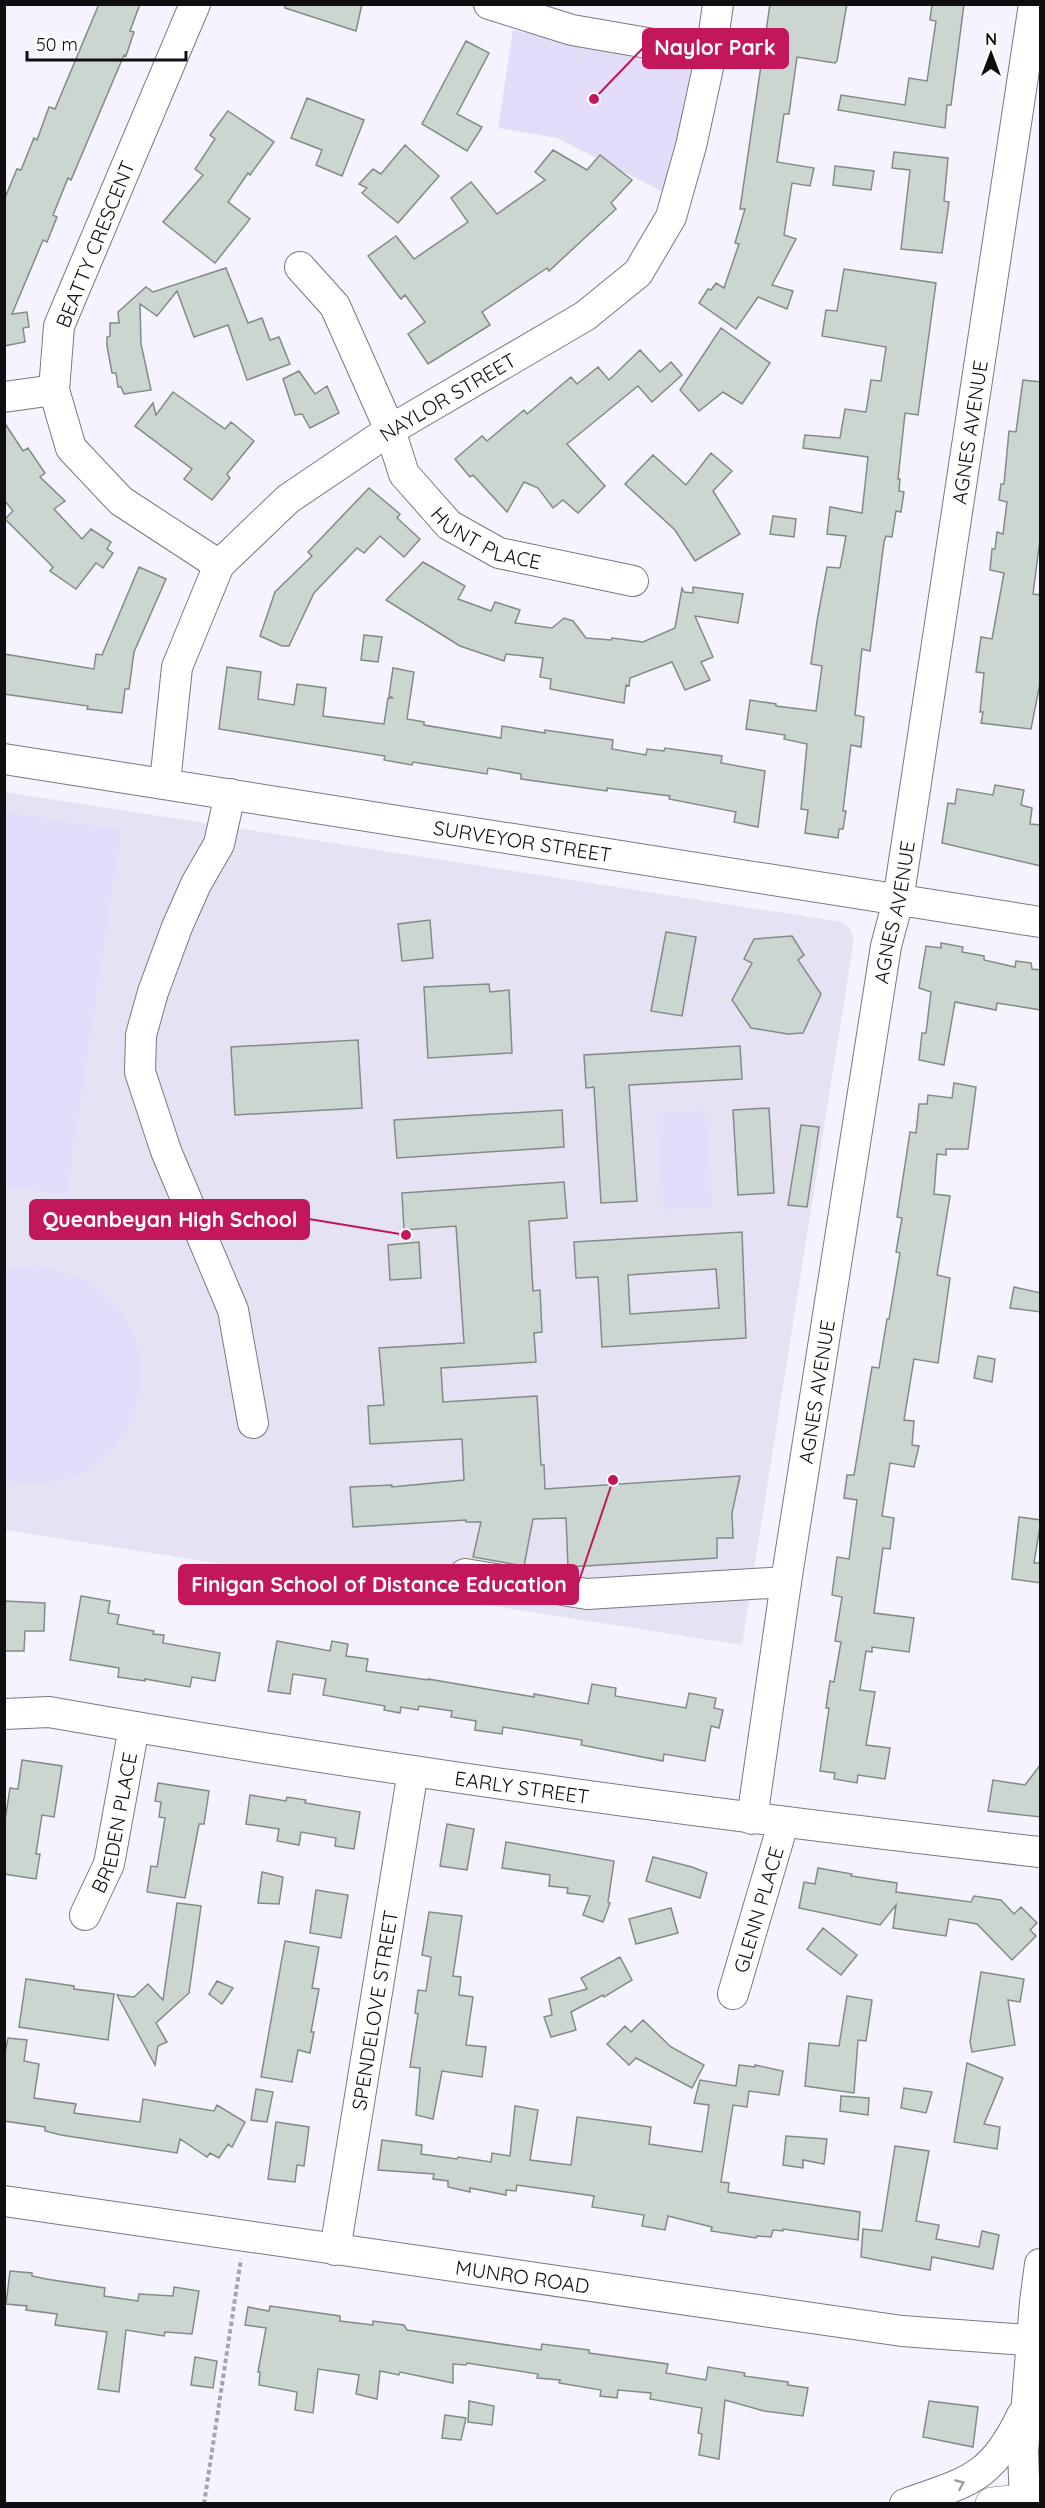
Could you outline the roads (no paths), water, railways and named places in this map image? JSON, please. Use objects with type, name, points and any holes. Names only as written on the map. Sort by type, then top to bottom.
[{"type":"highway","points":[[992,2504],[1030,2501]]},
{"type":"street","name":"BEATTY CRESCENT","points":[[195,4],[59,326],[54,390],[71,448],[100,479],[121,501],[219,565]]},
{"type":"street","points":[[489,4],[572,30],[711,54]]},
{"type":"street","name":"NAYLOR STREET","points":[[165,783],[177,667],[219,565],[288,499],[390,430],[585,316],[638,273],[671,217],[692,146],[711,54],[718,4]]},
{"type":"street","name":"AGNES AVENUE","points":[[752,1819],[786,1582],[886,946],[898,901],[1034,4]]},
{"type":"street","name":"HUNT PLACE","points":[[300,267],[335,306],[390,430],[404,474],[448,525],[499,553],[633,581]]},
{"type":"street","points":[[4,397],[54,390]]},
{"type":"street","name":"SURVEYOR STREET","points":[[4,759],[1041,922]]},
{"type":"street","points":[[230,794],[219,844],[196,884],[153,992],[141,1035],[140,1071],[166,1151],[233,1310],[253,1423]]},
{"type":"street","points":[[465,1574],[586,1594],[786,1582]]},
{"type":"street","name":"EARLY STREET","points":[[4,1713],[49,1713],[413,1771],[783,1824],[1041,1852]]},
{"type":"street","name":"BREDEN PLACE","points":[[85,1915],[109,1864],[134,1727]]},
{"type":"street","name":"SPENDELOVE STREET","points":[[335,2250],[413,1771]]},
{"type":"street","name":"GLENN PLACE","points":[[733,1994],[783,1824]]},
{"type":"street","name":"MUNRO ROAD","points":[[4,2201],[902,2331],[1037,2341]]},
{"type":"street","points":[[1030,2501],[1023,2451],[1033,2399],[1041,2264]]},
{"type":"street","points":[[905,2504],[956,2486],[982,2472],[1008,2441],[1033,2399]]},
{"type":"place","name":"Naylor Park","points":[[594,99]]},
{"type":"place","name":"Queanbeyan High School","points":[[406,1235]]},
{"type":"place","name":"Finigan School of Distance Education","points":[[613,1480]]}]
